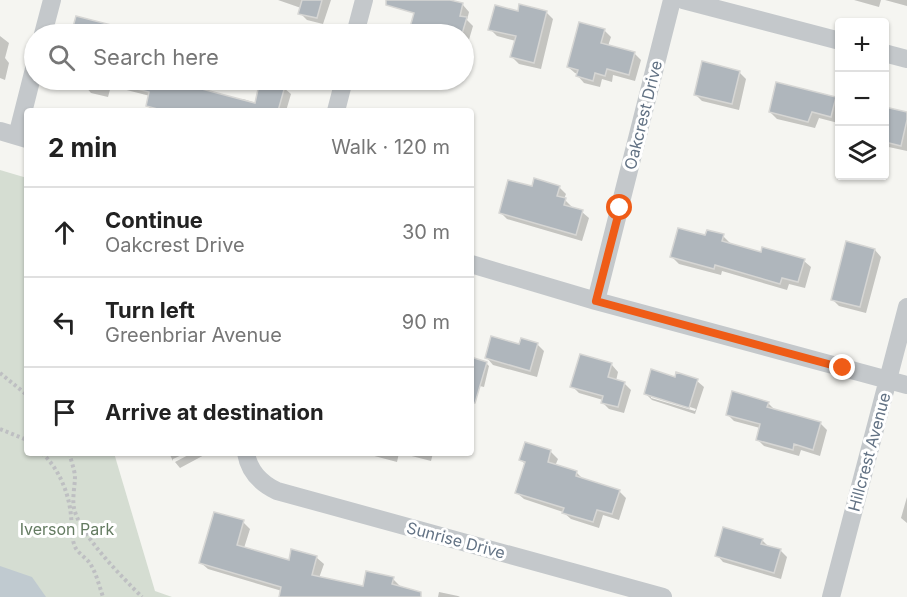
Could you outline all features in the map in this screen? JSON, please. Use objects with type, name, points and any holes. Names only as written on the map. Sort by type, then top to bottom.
[{"type":"street","points":[[46,24],[52,0]]},
{"type":"street","points":[[358,24],[364,0]]},
{"type":"street","name":"Oakcrest Drive","points":[[596,301],[672,0]]},
{"type":"street","points":[[683,0],[835,40]]},
{"type":"street","points":[[889,54],[907,59]]},
{"type":"street","points":[[15,135],[28,90]]},
{"type":"street","points":[[337,108],[341,90]]},
{"type":"street","points":[[474,265],[596,301],[907,385]]},
{"type":"street","name":"Hillcrest Avenue","points":[[831,597],[907,307]]},
{"type":"street","name":"Sunrise Drive","points":[[247,456],[254,474],[268,487],[296,497],[663,597]]},
{"type":"path","points":[[0,373],[24,393]]},
{"type":"path","points":[[0,429],[24,439]]},
{"type":"path","points":[[45,456],[66,489],[74,544],[88,562],[103,597]]},
{"type":"path","points":[[70,456],[75,472],[74,506],[82,528],[119,575],[142,597]]},
{"type":"green space","name":"Iverson Park","points":[[0,170],[24,177],[24,456],[115,456],[155,591],[172,597],[0,597]]},
{"type":"shaded area","points":[[0,566],[32,577],[46,597],[0,597]]},
{"type":"building","points":[[302,0],[322,0],[317,18],[298,14]]},
{"type":"building","points":[[386,0],[450,0],[463,3],[460,16],[467,17],[465,24],[411,24],[414,13],[386,5]]},
{"type":"building","points":[[519,4],[547,11],[534,63],[510,57],[516,36],[488,30],[495,5],[518,11]]},
{"type":"building","points":[[76,16],[107,24],[74,24]]},
{"type":"building","points":[[579,22],[605,29],[601,43],[635,52],[629,75],[607,69],[605,76],[595,73],[593,81],[576,76],[578,70],[567,67]]},
{"type":"building","points":[[702,61],[740,71],[732,104],[694,95]]},
{"type":"building","points":[[776,82],[835,97],[831,117],[812,112],[808,122],[769,112]]},
{"type":"building","points":[[141,90],[206,90],[255,103],[258,90],[284,90],[279,108],[154,108],[146,106],[149,92]]},
{"type":"building","points":[[889,108],[907,112],[901,146],[889,143]]},
{"type":"building","points":[[534,178],[560,186],[557,196],[566,198],[564,205],[583,210],[576,235],[499,213],[508,180],[532,186]]},
{"type":"building","points":[[678,228],[705,235],[707,230],[724,234],[722,241],[761,252],[762,247],[805,259],[798,282],[782,278],[780,284],[715,265],[714,269],[670,257]]},
{"type":"building","points":[[846,241],[875,249],[860,307],[831,300]]},
{"type":"building","points":[[491,336],[519,344],[521,338],[538,343],[530,371],[485,358]]},
{"type":"building","points":[[580,354],[612,363],[608,377],[625,382],[618,407],[601,403],[603,396],[570,387]]},
{"type":"building","points":[[474,358],[487,362],[474,403]]},
{"type":"building","points":[[651,369],[675,377],[676,372],[698,379],[689,408],[644,394]]},
{"type":"building","points":[[732,391],[769,402],[767,407],[821,422],[813,450],[794,444],[793,450],[756,440],[760,424],[726,415]]},
{"type":"building","points":[[525,442],[551,450],[548,462],[577,471],[576,476],[620,490],[612,514],[597,510],[593,522],[562,513],[564,508],[515,493],[525,462],[519,460]]},
{"type":"building","points":[[214,512],[244,520],[237,545],[289,560],[291,549],[317,556],[312,575],[363,586],[366,571],[394,577],[392,584],[421,592],[421,597],[279,597],[281,587],[199,563]]},
{"type":"building","points":[[723,527],[763,539],[761,544],[781,549],[774,573],[715,556]]},
{"type":"route","points":[[620,208],[596,301],[843,368]]}]
